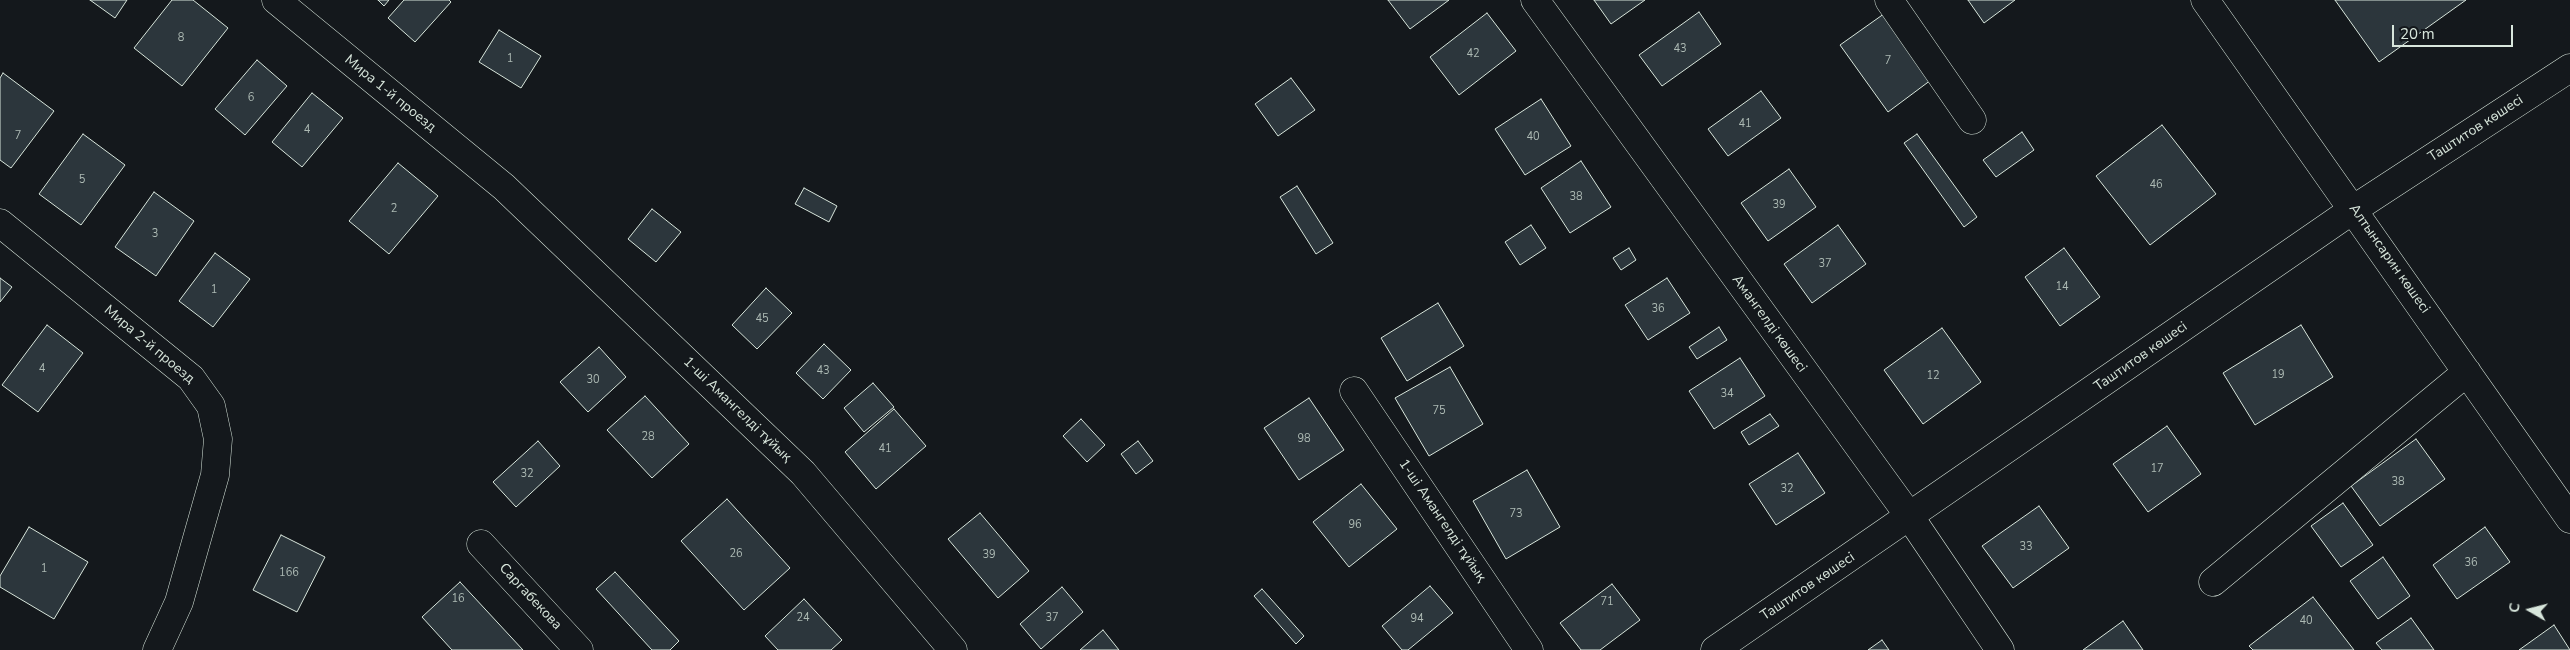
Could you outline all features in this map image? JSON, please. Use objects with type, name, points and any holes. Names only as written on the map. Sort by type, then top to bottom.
[{"type":"street","name":"Мира 1-й проезд","points":[[276,0],[504,187]]},
{"type":"street","name":"Амангелді көшесі","points":[[1535,0],[1910,517],[2000,650]]},
{"type":"street","points":[[1890,0],[1972,120]]},
{"type":"street","name":"Алтынсарин көшесі","points":[[2205,0],[2354,209],[2570,519]]},
{"type":"street","name":"Таштитов көшесі","points":[[1715,650],[2354,209],[2570,68]]},
{"type":"street","name":"1-ші Амангелді тұйық","points":[[504,187],[803,473],[943,647]]},
{"type":"street","name":"Мира 2-й проезд","points":[[0,223],[190,378],[210,406],[218,439],[215,475],[179,602],[156,650]]},
{"type":"street","points":[[2213,582],[2467,372]]},
{"type":"street","name":"1-ші Амангелді тұйық","points":[[1354,391],[1529,650]]},
{"type":"street","name":"Саргабекова","points":[[481,544],[579,650]]},
{"type":"building","points":[[90,0],[127,0],[115,18]]},
{"type":"building","points":[[172,0],[193,0],[228,28],[182,86],[134,48]]},
{"type":"building","points":[[378,0],[389,0],[384,6]]},
{"type":"building","points":[[404,0],[449,0],[451,2],[415,42],[388,18]]},
{"type":"building","points":[[1388,0],[1449,0],[1410,29]]},
{"type":"building","points":[[1594,0],[1645,0],[1611,24]]},
{"type":"building","points":[[1968,0],[2015,0],[1984,23]]},
{"type":"building","points":[[2335,0],[2466,0],[2379,62]]},
{"type":"building","points":[[1888,11],[1935,77],[1888,112],[1840,45]]},
{"type":"building","points":[[1699,12],[1721,44],[1662,86],[1639,55]]},
{"type":"building","points":[[1487,13],[1516,51],[1459,95],[1430,57]]},
{"type":"building","points":[[499,30],[541,56],[521,88],[479,62]]},
{"type":"building","points":[[257,60],[287,86],[245,135],[215,109]]},
{"type":"building","points":[[3,73],[54,111],[11,168],[0,160],[0,78]]},
{"type":"building","points":[[1291,78],[1315,110],[1278,136],[1255,104]]},
{"type":"building","points":[[1761,91],[1781,118],[1728,156],[1708,129]]},
{"type":"building","points":[[312,93],[343,118],[302,167],[272,142]]},
{"type":"building","points":[[1541,99],[1571,146],[1525,175],[1495,129]]},
{"type":"building","points":[[2162,125],[2216,194],[2150,245],[2096,176]]},
{"type":"building","points":[[2022,132],[2034,150],[1996,177],[1983,160]]},
{"type":"building","points":[[83,134],[125,165],[81,225],[39,194]]},
{"type":"building","points":[[1917,134],[1977,217],[1964,227],[1904,143]]},
{"type":"building","points":[[1581,161],[1611,207],[1570,233],[1541,188]]},
{"type":"building","points":[[398,163],[438,196],[389,254],[349,221]]},
{"type":"building","points":[[1789,169],[1816,207],[1768,241],[1741,203]]},
{"type":"building","points":[[1297,186],[1333,243],[1316,254],[1280,197]]},
{"type":"building","points":[[804,188],[837,206],[829,222],[795,204]]},
{"type":"building","points":[[154,192],[194,221],[156,276],[115,247]]},
{"type":"building","points":[[652,209],[681,232],[656,262],[628,239]]},
{"type":"building","points":[[1531,225],[1546,248],[1520,265],[1505,242]]},
{"type":"building","points":[[1838,225],[1866,264],[1812,303],[1784,264]]},
{"type":"building","points":[[1629,248],[1636,260],[1621,270],[1613,258]]},
{"type":"building","points":[[2064,248],[2100,297],[2060,326],[2025,277]]},
{"type":"building","points":[[215,253],[250,279],[213,327],[179,301]]},
{"type":"building","points":[[0,278],[12,287],[0,302]]},
{"type":"building","points":[[1667,278],[1690,313],[1648,340],[1625,305]]},
{"type":"building","points":[[766,288],[792,313],[757,349],[732,325]]},
{"type":"building","points":[[1438,303],[1464,346],[1407,381],[1381,338]]},
{"type":"building","points":[[47,325],[83,353],[38,412],[2,385]]},
{"type":"building","points":[[2301,325],[2333,377],[2255,425],[2223,373]]},
{"type":"building","points":[[1719,327],[1727,340],[1697,359],[1689,347]]},
{"type":"building","points":[[1942,328],[1981,382],[1923,424],[1884,370]]},
{"type":"building","points":[[824,344],[851,370],[823,399],[796,373]]},
{"type":"building","points":[[599,347],[626,377],[588,412],[560,382]]},
{"type":"building","points":[[1740,358],[1765,396],[1714,429],[1689,391]]},
{"type":"building","points":[[1450,367],[1483,424],[1429,456],[1395,398]]},
{"type":"building","points":[[873,383],[894,407],[864,432],[844,408]]},
{"type":"building","points":[[645,396],[689,444],[652,478],[607,430]]},
{"type":"building","points":[[1309,398],[1344,450],[1299,480],[1264,428]]},
{"type":"building","points":[[894,409],[926,446],[876,489],[845,452]]},
{"type":"building","points":[[1770,414],[1779,426],[1749,445],[1741,432]]},
{"type":"building","points":[[1081,419],[1105,445],[1087,462],[1063,436]]},
{"type":"building","points":[[2167,426],[2201,474],[2148,512],[2113,464]]},
{"type":"building","points":[[2416,439],[2445,479],[2380,526],[2351,486]]},
{"type":"building","points":[[538,441],[560,466],[516,507],[493,482]]},
{"type":"building","points":[[1138,441],[1153,461],[1136,474],[1121,454]]},
{"type":"building","points":[[1798,453],[1825,493],[1776,525],[1749,484]]},
{"type":"building","points":[[1527,470],[1560,527],[1506,559],[1473,501]]},
{"type":"building","points":[[1361,484],[1397,529],[1349,567],[1313,522]]},
{"type":"building","points":[[727,499],[790,568],[744,610],[681,541]]},
{"type":"building","points":[[2343,503],[2373,545],[2341,567],[2311,526]]},
{"type":"building","points":[[2039,506],[2069,548],[2013,588],[1982,546]]},
{"type":"building","points":[[980,513],[1029,571],[998,598],[948,539]]},
{"type":"building","points":[[29,527],[88,562],[54,619],[0,587],[0,576]]},
{"type":"building","points":[[2485,527],[2510,562],[2457,599],[2433,565]]},
{"type":"building","points":[[281,535],[325,557],[297,612],[253,590]]},
{"type":"building","points":[[2383,557],[2410,596],[2378,619],[2350,581]]},
{"type":"building","points":[[615,572],[679,641],[670,650],[652,650],[596,589]]},
{"type":"building","points":[[460,582],[523,650],[452,650],[422,617]]},
{"type":"building","points":[[1612,584],[1640,620],[1600,650],[1581,650],[1560,623]]},
{"type":"building","points":[[1430,586],[1453,613],[1408,650],[1402,650],[1382,626]]},
{"type":"building","points":[[1062,587],[1083,612],[1041,649],[1020,624]]},
{"type":"building","points":[[1262,589],[1304,636],[1296,644],[1254,596]]},
{"type":"building","points":[[2313,597],[2354,650],[2253,650],[2249,646]]},
{"type":"building","points":[[804,599],[842,640],[831,650],[778,650],[765,636]]},
{"type":"building","points":[[2411,618],[2434,650],[2382,650],[2376,643]]},
{"type":"building","points":[[2123,621],[2143,650],[2083,650]]},
{"type":"building","points":[[2554,625],[2570,650],[2519,650]]},
{"type":"building","points":[[1103,630],[1119,650],[1080,650]]},
{"type":"building","points":[[1882,640],[1889,650],[1868,650]]}]
